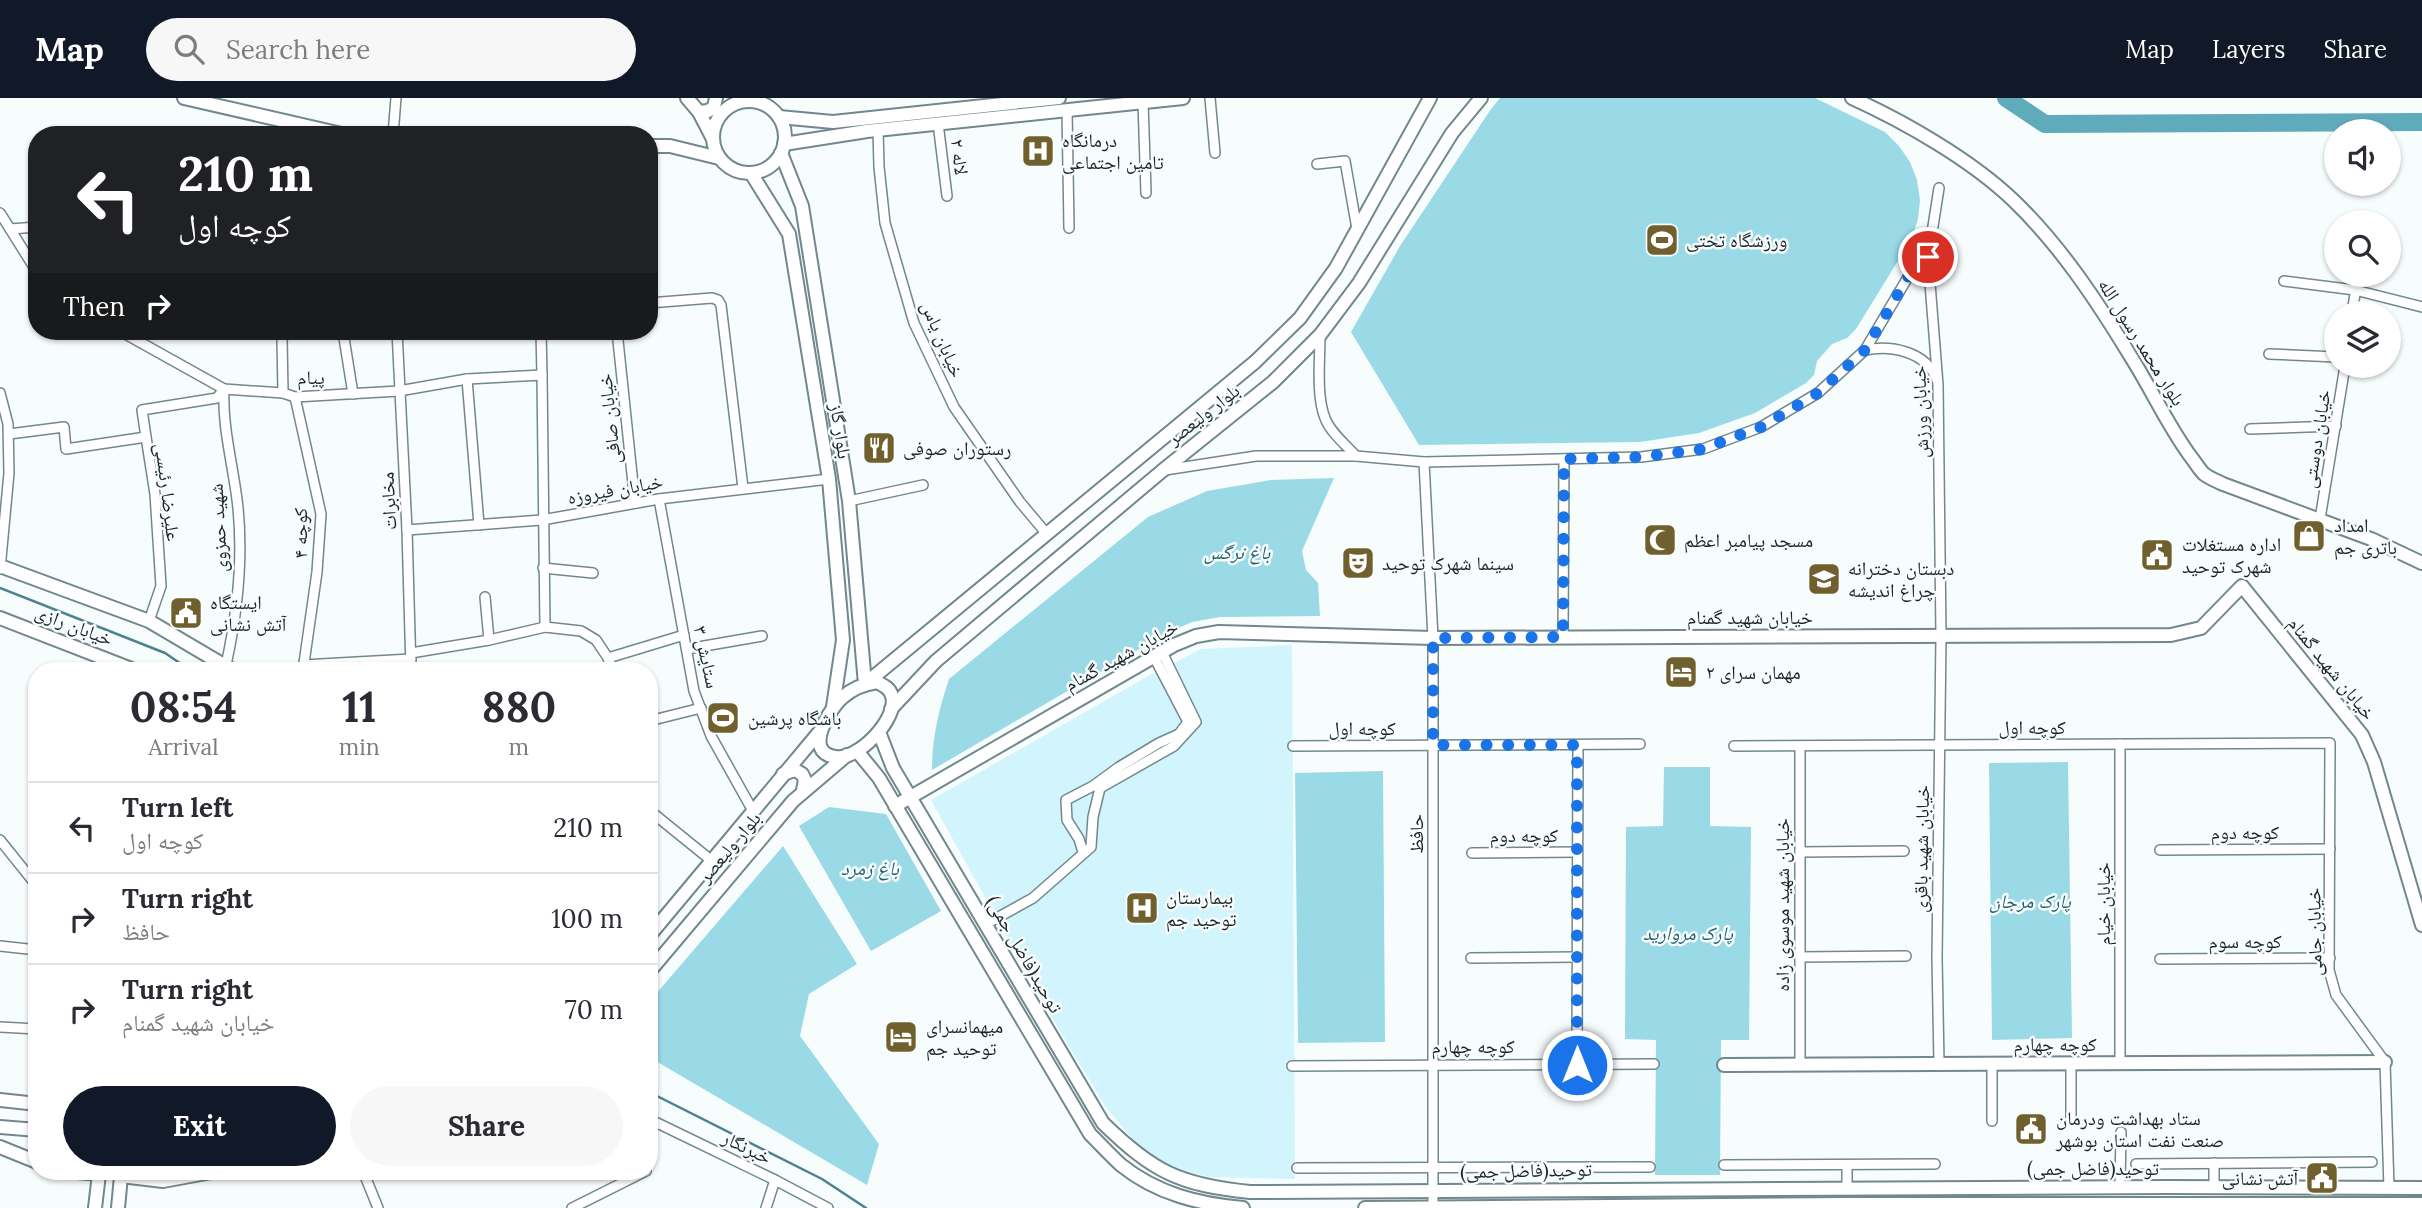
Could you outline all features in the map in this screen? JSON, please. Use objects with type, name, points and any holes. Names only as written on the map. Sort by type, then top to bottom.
[{"type":"street","points":[[184,98],[307,126]]},
{"type":"street","points":[[394,126],[396,98]]},
{"type":"street","points":[[687,98],[699,112],[719,158]]},
{"type":"street","points":[[699,112],[714,107],[716,98]]},
{"type":"street","points":[[658,146],[670,146],[719,158],[733,170],[751,173],[769,167],[783,149],[783,126],[779,117],[765,105],[733,98]]},
{"type":"street","points":[[779,117],[833,122],[1059,98]]},
{"type":"street","points":[[783,149],[878,130],[1183,98]]},
{"type":"street","points":[[1210,98],[1215,153]]},
{"type":"street","name":"بلوار ولیعصر","points":[[658,925],[821,730],[833,707],[865,684],[1255,362],[1300,318],[1336,268],[1430,98]]},
{"type":"street","points":[[1466,98],[1480,98]]},
{"type":"street","name":"بلوار ولیعصر","points":[[658,961],[803,790],[879,732],[891,709],[936,661],[1162,471],[1273,382],[1320,335],[1359,283],[1452,133],[1480,98]]},
{"type":"street","name":"بلوار محمد رسول الله","points":[[1852,98],[1942,147],[1984,175],[2037,225],[2082,281],[2132,358],[2183,446],[2204,474],[2223,484],[2371,539],[2422,564]]},
{"type":"street","points":[[713,140],[714,130],[722,114],[729,107],[747,101]]},
{"type":"street","points":[[1143,102],[1146,193]]},
{"type":"street","points":[[1067,110],[1069,228]]},
{"type":"street","name":"لاله ۲","points":[[938,123],[947,196]]},
{"type":"street","name":"خیابان یاس","points":[[878,130],[885,223],[914,323],[954,407],[1020,502],[1046,533]]},
{"type":"street","name":"بلوار گاز","points":[[783,149],[802,206],[849,500],[865,684]]},
{"type":"street","points":[[1317,164],[1345,161],[1357,229]]},
{"type":"street","name":"بلوار گاز","points":[[751,173],[789,234],[829,479],[843,640],[833,707]]},
{"type":"street","name":"خیابان ورزش","points":[[1940,188],[1928,257],[1938,385],[1941,636]]},
{"type":"street","points":[[778,214],[787,204],[802,206]]},
{"type":"street","points":[[0,213],[28,258]]},
{"type":"street","points":[[10,229],[28,228]]},
{"type":"street","points":[[1162,471],[1256,456],[1356,456],[1424,461],[1564,459],[1641,457],[1703,449],[1761,427],[1818,393],[1865,350],[1911,272],[1928,257]]},
{"type":"street","points":[[2284,281],[2355,290],[2422,307]]},
{"type":"street","points":[[2354,301],[2356,287]]},
{"type":"street","points":[[658,302],[712,298],[718,300],[721,306],[743,488]]},
{"type":"street","points":[[1320,335],[1321,401],[1324,417],[1356,456]]},
{"type":"street","points":[[136,340],[224,389],[217,398],[142,410],[146,437]]},
{"type":"street","points":[[282,340],[283,393]]},
{"type":"street","points":[[344,340],[353,394]]},
{"type":"street","name":"مخابرات","points":[[397,340],[411,662]]},
{"type":"street","points":[[541,340],[545,627]]},
{"type":"street","name":"خیابان صافی","points":[[618,340],[635,503]]},
{"type":"street","points":[[1865,350],[1891,347],[1915,356],[1934,373],[1938,385]]},
{"type":"street","points":[[2269,354],[2324,356]]},
{"type":"street","name":"پیام","points":[[224,389],[283,393],[295,397],[399,391],[467,379],[542,375]]},
{"type":"street","name":"خیابان دوستی","points":[[2320,519],[2343,378]]},
{"type":"street","points":[[467,379],[479,525]]},
{"type":"street","name":"شهید حمزوی","points":[[224,389],[223,410],[238,510],[238,579],[230,662]]},
{"type":"street","points":[[1,397],[8,424],[9,473],[0,568],[149,621],[219,662]]},
{"type":"street","name":"کوچه ۴","points":[[295,397],[321,514],[317,572],[304,662]]},
{"type":"street","points":[[2250,429],[2336,426]]},
{"type":"street","name":"علیرضا رئیسی","points":[[9,434],[64,427],[66,449],[146,437],[155,494],[160,586],[149,621]]},
{"type":"street","points":[[1563,637],[1564,459]]},
{"type":"street","name":"حافظ","points":[[1424,461],[1433,638],[1433,1208]]},
{"type":"street","name":"خیابان فیروزه","points":[[407,530],[542,520],[659,499],[829,479]]},
{"type":"street","points":[[849,500],[923,485]]},
{"type":"street","name":"ستایش ۳","points":[[659,499],[694,691],[710,736],[753,811]]},
{"type":"street","points":[[543,568],[593,573]]},
{"type":"street","name":"خیابان شهید گمنام","points":[[895,806],[1158,654],[1196,636],[1219,632],[1433,638],[2171,635],[2201,628],[2242,586],[2362,735],[2374,762],[2422,925]]},
{"type":"street","points":[[485,597],[489,640]]},
{"type":"street","name":"خیابان رازی","points":[[0,618],[113,662]]},
{"type":"street","points":[[357,662],[411,656],[545,627],[581,631],[597,640],[610,662]]},
{"type":"street","points":[[608,658],[684,635]]},
{"type":"street","points":[[687,649],[762,636]]},
{"type":"street","name":"خیابان شهید باقری","points":[[1939,1063],[1941,636]]},
{"type":"street","points":[[841,656],[851,663],[859,660],[861,652]]},
{"type":"street","points":[[1087,849],[1067,820],[1066,800],[1093,786],[1119,766],[1179,734],[1188,722],[1158,654]]},
{"type":"street","points":[[986,924],[1033,898],[1087,849],[1100,788],[1174,746],[1196,722],[1158,654]]},
{"type":"street","points":[[865,684],[877,682],[887,687],[893,697],[891,709]]},
{"type":"street","points":[[658,719],[701,708]]},
{"type":"street","points":[[821,730],[819,742],[825,752],[835,757],[852,753]]},
{"type":"street","name":"توحید(فاضل جمی)","points":[[879,732],[893,768],[1103,1123],[1133,1152],[1168,1174],[1208,1188],[1250,1192],[2422,1188]]},
{"type":"street","name":"کوچه اول","points":[[1734,746],[2330,743]]},
{"type":"street","name":"خیابان جامی","points":[[2330,743],[2329,970],[2336,995],[2385,1062]]},
{"type":"street","name":"کوچه اول","points":[[1293,746],[1640,744]]},
{"type":"street","name":"خیابان خیام","points":[[2120,744],[2120,1063]]},
{"type":"street","points":[[1577,745],[1577,1065]]},
{"type":"street","name":"خیابان شهید موسوی زاده","points":[[1800,746],[1800,1065]]},
{"type":"street","name":"توحید(فاضل جمی)","points":[[852,753],[879,778],[1090,1134],[1122,1166],[1161,1189],[1204,1204],[1243,1208]]},
{"type":"street","points":[[783,774],[795,770],[802,774],[806,784],[803,790]]},
{"type":"street","points":[[658,817],[712,861]]},
{"type":"street","points":[[0,840],[28,875]]},
{"type":"street","name":"کوچه دوم","points":[[2160,850],[2330,849]]},
{"type":"street","points":[[1800,852],[1904,851]]},
{"type":"street","name":"کوچه دوم","points":[[1472,853],[1577,852]]},
{"type":"street","points":[[0,946],[28,949]]},
{"type":"street","points":[[1471,958],[1577,957]]},
{"type":"street","points":[[1800,957],[1906,957]]},
{"type":"street","name":"کوچه سوم","points":[[2160,959],[2330,958]]},
{"type":"street","points":[[998,980],[1012,972]]},
{"type":"street","points":[[0,1027],[28,1029]]},
{"type":"street","points":[[2385,1062],[2389,1188],[2395,1206]]},
{"type":"street","name":"کوچه چهارم","points":[[1724,1065],[2385,1062]]},
{"type":"street","points":[[2071,1063],[2071,1119]]},
{"type":"street","name":"کوچه چهارم","points":[[1292,1066],[1654,1064]]},
{"type":"street","points":[[1992,1064],[1992,1121]]},
{"type":"street","points":[[0,1100],[28,1103]]},
{"type":"street","name":"خبرنگار","points":[[658,1123],[828,1208]]},
{"type":"street","points":[[0,1127],[28,1129]]},
{"type":"street","points":[[2120,1187],[2121,1132]]},
{"type":"street","points":[[0,1147],[28,1158]]},
{"type":"street","points":[[2136,1164],[2372,1162]]},
{"type":"street","points":[[2214,1163],[2214,1187]]},
{"type":"street","points":[[1724,1165],[1935,1164]]},
{"type":"street","points":[[1847,1165],[1847,1189]]},
{"type":"street","points":[[1297,1168],[1650,1167]]},
{"type":"street","points":[[95,1208],[98,1180]]},
{"type":"street","points":[[118,1208],[121,1180]]},
{"type":"street","points":[[367,1180],[378,1208]]},
{"type":"street","points":[[572,1208],[627,1180]]},
{"type":"street","points":[[766,1208],[775,1180]]},
{"type":"street","points":[[2167,1187],[2167,1203]]},
{"type":"street","points":[[1580,1189],[1580,1207]]},
{"type":"street","name":"توحید(فاضل جمی)","points":[[1365,1208],[2422,1204]]},
{"type":"shaded area","name":"بیمارستان توحید جم","points":[[1292,645],[1295,1179],[1210,1177],[1153,1164],[1105,1106],[1051,1016],[931,800],[1150,675],[1201,649]]},
{"type":"green space","points":[[1500,98],[1815,98],[1885,132],[1899,146],[1910,162],[1917,180],[1920,200],[1918,219],[1912,238],[1856,329],[1847,338],[1832,344],[1817,361],[1814,375],[1806,383],[1755,413],[1699,433],[1640,442],[1419,445],[1351,332],[1400,246]]},
{"type":"green space","name":"باغ نرگس","points":[[1334,478],[1302,551],[1306,570],[1318,583],[1320,616],[1220,617],[1192,622],[1167,633],[932,770],[937,723],[949,679],[1148,517],[1207,491],[1271,480]]},
{"type":"green space","name":"پارک مرجان","points":[[2068,762],[2072,1038],[1992,1040],[1989,763]]},
{"type":"green space","name":"پارک مروارید","points":[[1664,767],[1710,767],[1710,826],[1751,827],[1749,1040],[1721,1040],[1720,1175],[1655,1175],[1656,1040],[1625,1039],[1626,827],[1663,826]]},
{"type":"green space","points":[[1383,771],[1385,1042],[1298,1043],[1295,773]]},
{"type":"green space","name":"باغ زمرد","points":[[829,807],[886,814],[941,911],[871,951],[799,826]]},
{"type":"green space","points":[[783,846],[857,964],[809,994],[800,1036],[879,1144],[867,1185],[658,1062],[658,992]]},
{"type":"waterway","points":[[2006,98],[2045,124],[2422,122]]},
{"type":"waterway","points":[[0,588],[165,653],[178,662]]},
{"type":"waterway","points":[[658,1097],[822,1179],[866,1208]]},
{"type":"place","name":"درمانگاه تامین اجتماعی","points":[[1038,151]]},
{"type":"place","name":"ورزشگاه تختی","points":[[1662,240]]},
{"type":"place","name":"رستوران صوفی","points":[[879,448]]},
{"type":"place","name":"امداد باتری جم","points":[[2309,536]]},
{"type":"place","name":"مسجد پیامبر اعظم","points":[[1660,540]]},
{"type":"place","name":"اداره مستغلات شهرک توحید","points":[[2157,555]]},
{"type":"place","name":"سینما شهرک توحید","points":[[1358,563]]},
{"type":"place","name":"دبستان دخترانه چراغ اندیشه","points":[[1824,579]]},
{"type":"place","name":"ایستگاه آتش نشانی","points":[[186,613]]},
{"type":"place","name":"مهمان سرای ۲","points":[[1681,672]]},
{"type":"place","name":"باشگاه پرشین","points":[[723,718]]},
{"type":"place","name":"بیمارستان توحید جم","points":[[1142,908]]},
{"type":"place","name":"میهمانسرای توحید جم","points":[[901,1037]]},
{"type":"place","name":"ستاد بهداشت ودرمان صنعت نفت استان بوشهر","points":[[2031,1129]]},
{"type":"place","name":"آتش نشانی","points":[[2322,1178]]},
{"type":"route","points":[[1577,1065],[1577,745],[1433,745],[1433,638],[1563,637],[1564,459],[1641,457],[1703,449],[1761,427],[1818,393],[1865,350],[1911,272],[1928,257]]}]
